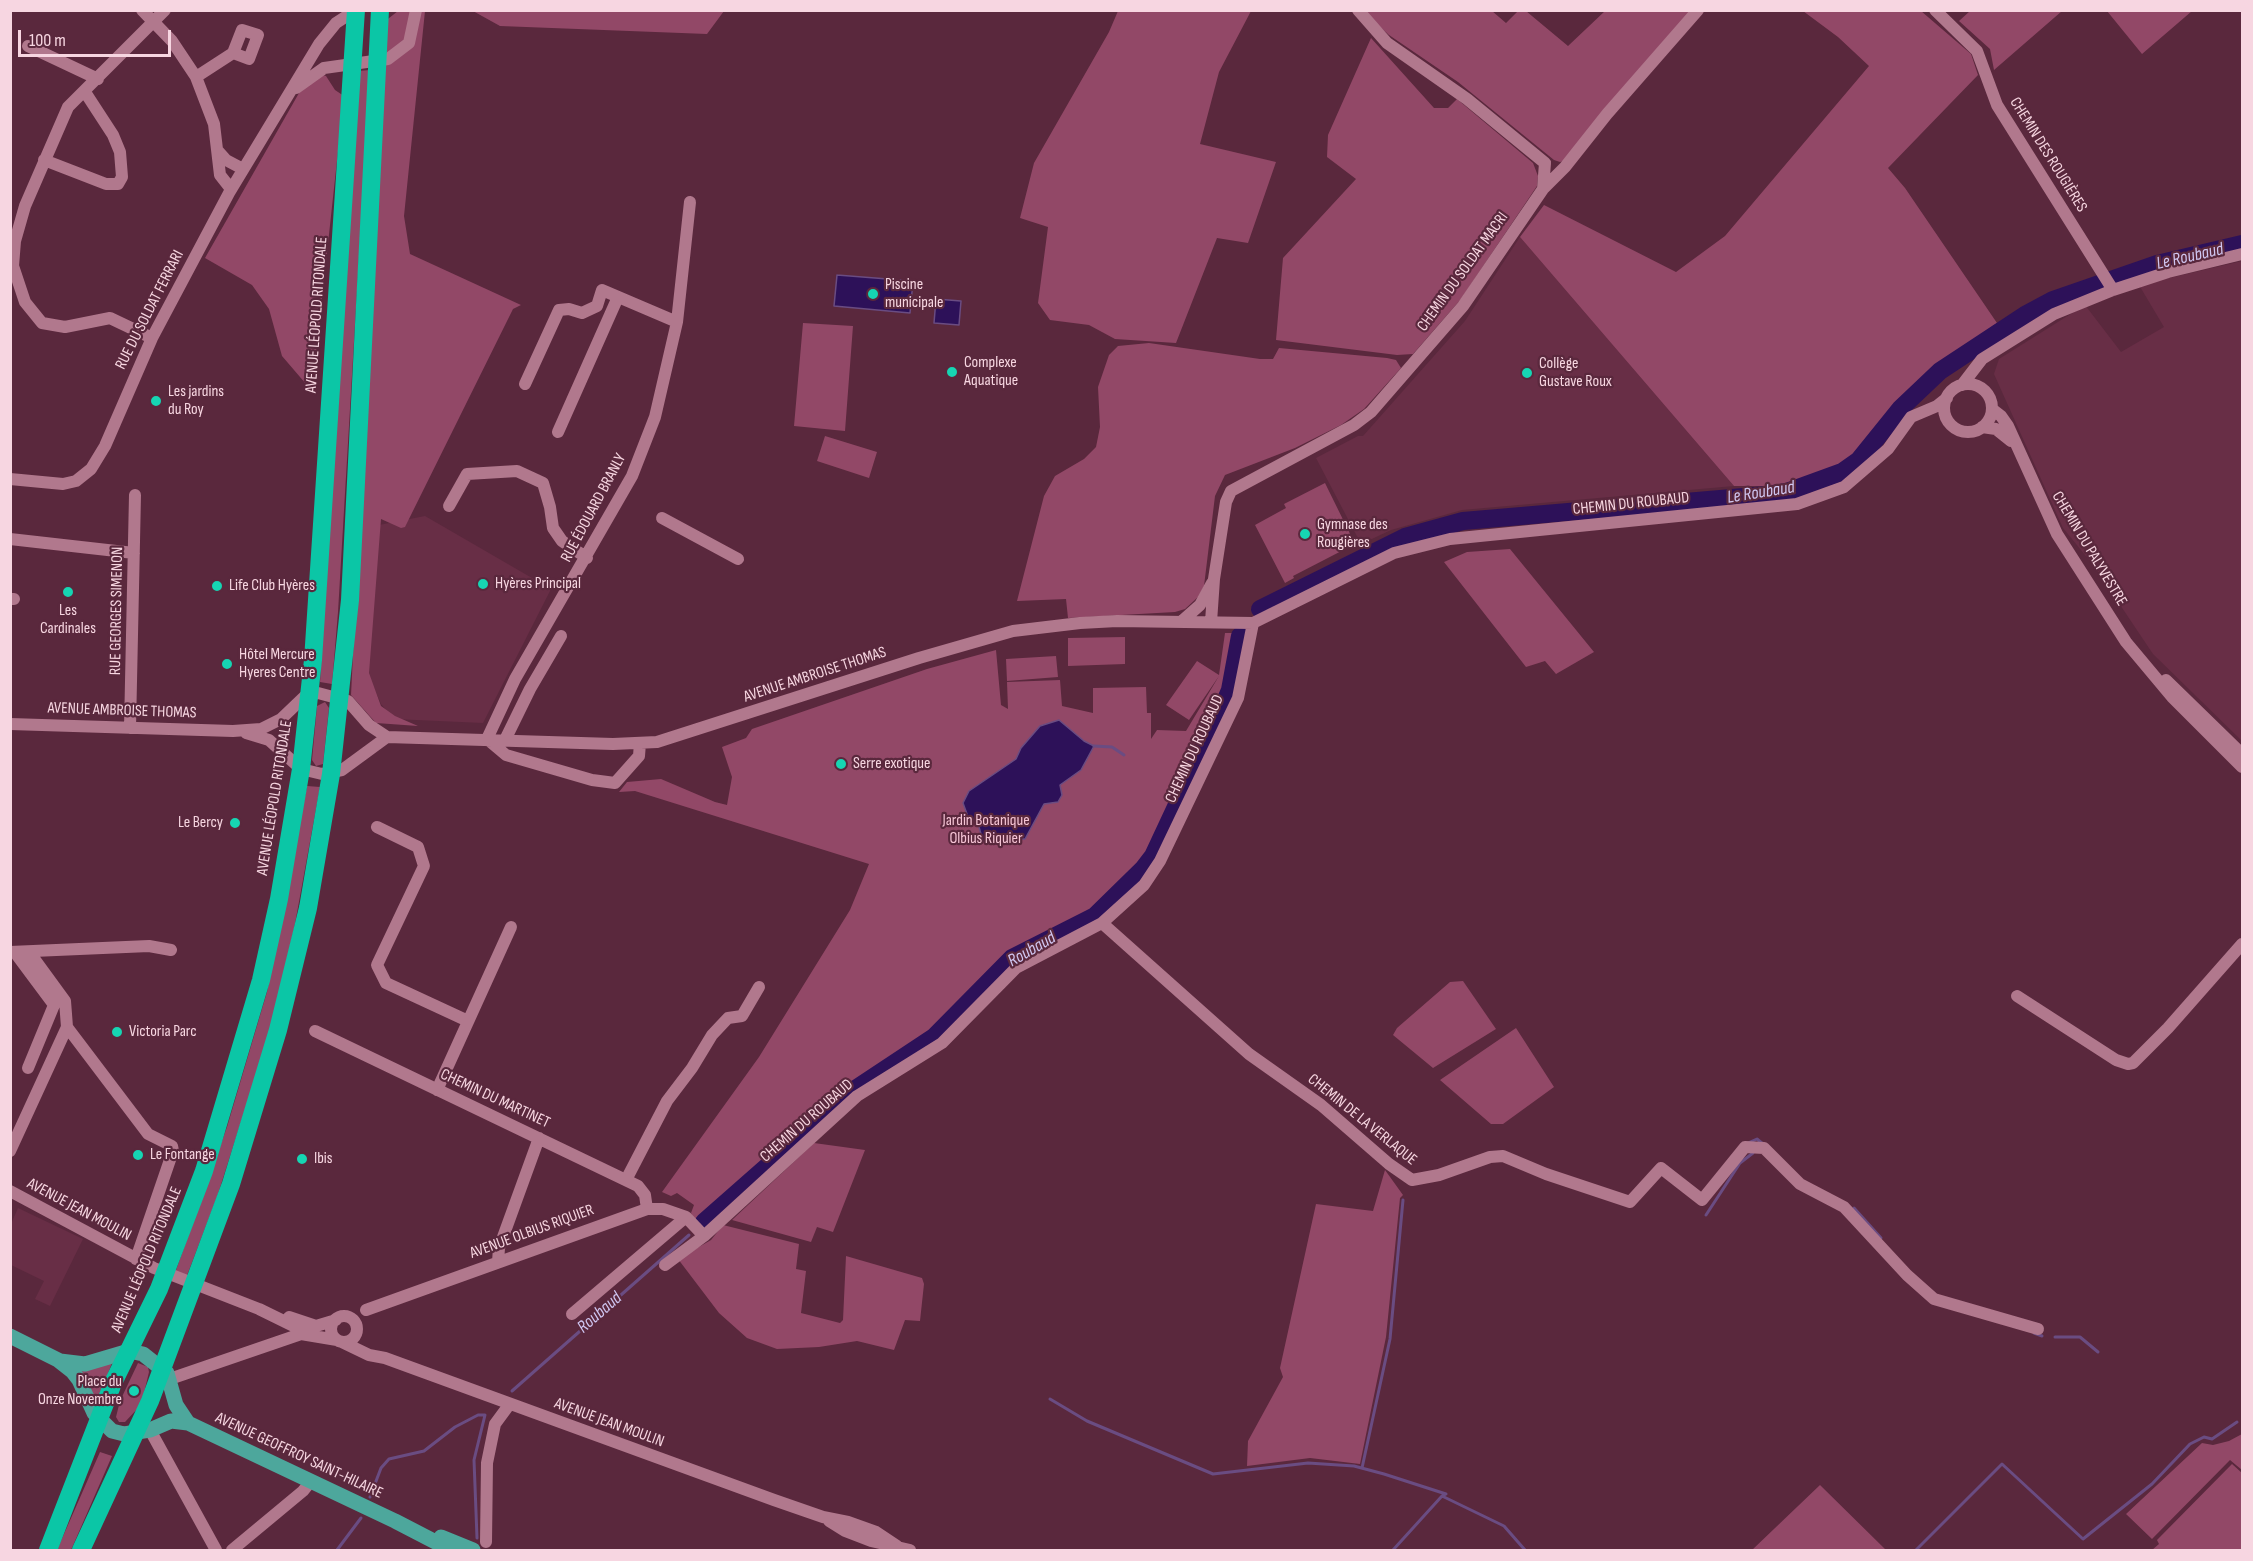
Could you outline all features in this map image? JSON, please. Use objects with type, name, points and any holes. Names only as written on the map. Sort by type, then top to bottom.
[{"type":"highway","name":"AVENUE LÉOPOLD RITONDALE","points":[[48,1551],[113,1383],[165,1273],[204,1171],[261,980],[279,899],[301,769],[310,694],[356,10]]},
{"type":"highway","points":[[81,1551],[142,1431],[163,1377],[192,1284],[231,1184],[278,1030],[308,908],[331,774],[350,600],[380,10]]},
{"type":"main road","points":[[10,1336],[58,1360],[79,1380],[89,1404],[100,1421],[112,1431],[142,1431],[171,1421],[188,1423]]},
{"type":"main road","points":[[58,1360],[85,1364],[129,1351],[143,1354],[163,1377],[176,1405],[188,1423]]},
{"type":"main road","name":"AVENUE GEOFFROY SAINT-HILAIRE","points":[[188,1423],[396,1521],[451,1551]]},
{"type":"main road","name":"AVENUE GEOFFROY SAINT-HILAIRE","points":[[396,1521],[479,1546]]},
{"type":"street","points":[[142,10],[172,41],[196,77],[214,124],[220,175],[231,189]]},
{"type":"street","points":[[152,338],[110,318],[65,327],[42,323],[25,302],[13,270],[15,241],[22,215],[68,107],[165,10]]},
{"type":"street","name":"RUE DU SOLDAT FERRARI","points":[[10,479],[63,484],[76,481],[92,469],[105,446],[152,338],[231,189],[325,36],[341,19],[356,10]]},
{"type":"street","points":[[377,62],[388,59],[409,43],[416,10]]},
{"type":"street","points":[[1358,10],[1387,43],[1467,99],[1545,163],[1543,189]]},
{"type":"street","points":[[1543,189],[1565,167],[1636,79],[1698,10]]},
{"type":"street","name":"CHEMIN DES ROUGIÈRES","points":[[1935,10],[1977,51],[1997,105],[2111,288]]},
{"type":"street","points":[[28,46],[98,79]]},
{"type":"street","points":[[196,77],[233,53]]},
{"type":"street","name":"RUE DU SOLDAT FERRARI","points":[[289,94],[324,68],[377,62]]},
{"type":"street","points":[[44,160],[106,184],[118,184],[122,177],[120,152],[113,135],[85,92]]},
{"type":"street","points":[[218,151],[226,160],[243,169]]},
{"type":"street","name":"CHEMIN DU SOLDAT MACRI","points":[[1207,622],[1226,502],[1232,491],[1354,425],[1379,404],[1464,306],[1543,189]]},
{"type":"street","name":"RUE ÉDOUARD BRANLY","points":[[487,739],[515,679],[632,476],[651,427],[677,322],[690,202]]},
{"type":"street","points":[[1962,385],[1982,359],[2054,314],[2111,288],[2242,254]]},
{"type":"street","points":[[525,384],[559,310],[569,309],[582,313],[590,310],[597,306],[603,290],[677,322]]},
{"type":"street","points":[[558,432],[618,297]]},
{"type":"street","points":[[1986,392],[1974,384],[1962,385],[1953,389],[1947,398],[1944,410],[1951,424],[1964,431],[1982,427],[1990,418],[1992,409],[1986,392],[1983,368],[1996,350]]},
{"type":"street","name":"CHEMIN DU ROUBAUD","points":[[1900,435],[1911,417],[1937,406],[1947,398]]},
{"type":"street","name":"CHEMIN DU PALYVESTRE","points":[[1992,409],[2004,419],[2057,534],[2127,642],[2142,661],[2192,704],[2238,751],[2242,767]]},
{"type":"street","name":"CHEMIN DU ROUBAUD","points":[[665,1265],[704,1236],[857,1096],[942,1043],[1016,968],[1102,923],[1144,885],[1160,861],[1238,698],[1253,623],[1394,553],[1450,539],[1770,507],[1821,497],[1845,487],[1868,469],[1900,435],[1921,418],[1937,417],[1951,424]]},
{"type":"street","name":"CHEMIN DU PALYVESTRE","points":[[1982,427],[2003,432],[2017,449]]},
{"type":"street","points":[[449,506],[466,474],[518,471],[543,483],[553,528],[562,541],[586,558]]},
{"type":"street","name":"RUE GEORGES SIMENON","points":[[130,728],[135,495]]},
{"type":"street","points":[[662,518],[738,559]]},
{"type":"street","points":[[10,539],[134,553]]},
{"type":"street","name":"CHEMIN DU SOLDAT MACRI","points":[[1182,621],[1200,605],[1214,579]]},
{"type":"street","points":[[1200,605],[1207,622]]},
{"type":"street","name":"AVENUE AMBROISE THOMAS","points":[[387,737],[640,743],[676,738],[919,658],[1013,631],[1080,622],[1253,623]]},
{"type":"street","points":[[505,740],[530,689],[561,636]]},
{"type":"street","points":[[301,769],[331,774],[342,770],[387,737],[369,725],[348,701],[340,697],[310,694]]},
{"type":"street","name":"AVENUE AMBROISE THOMAS","points":[[10,724],[233,731],[270,726],[310,694]]},
{"type":"street","name":"AVENUE AMBROISE THOMAS","points":[[233,731],[269,740],[301,769]]},
{"type":"street","points":[[487,739],[506,755],[592,780],[615,783],[639,756],[640,743]]},
{"type":"street","points":[[377,827],[418,847],[424,866],[377,965],[386,983],[468,1021]]},
{"type":"street","name":"CHEMIN DE LA VERLAQUE","points":[[1102,923],[1249,1054],[1321,1105],[1389,1164],[1412,1180],[1439,1175],[1490,1157],[1503,1156],[1546,1174],[1630,1202],[1661,1168],[1702,1200],[1745,1147],[1764,1148],[1800,1184],[1844,1208],[1907,1275],[1934,1299],[2038,1329]]},
{"type":"street","points":[[437,1090],[511,927]]},
{"type":"street","points":[[2017,996],[2116,1060],[2128,1064],[2133,1063],[2168,1028],[2242,944]]},
{"type":"street","points":[[13,953],[149,946],[171,950]]},
{"type":"street","points":[[13,953],[54,1005],[28,1068]]},
{"type":"street","points":[[10,1151],[66,1027],[65,1001],[30,953]]},
{"type":"street","points":[[626,1180],[667,1101],[692,1068],[712,1035],[728,1018],[742,1016],[759,987]]},
{"type":"street","points":[[66,1027],[148,1134],[172,1146],[173,1151],[136,1259]]},
{"type":"street","name":"CHEMIN DU MARTINET","points":[[315,1031],[638,1186],[645,1195],[647,1209]]},
{"type":"street","points":[[498,1262],[499,1248],[539,1138]]},
{"type":"street","name":"AVENUE JEAN MOULIN","points":[[10,1191],[136,1259],[192,1284]]},
{"type":"street","name":"AVENUE OLBIUS RIQUIER","points":[[366,1311],[647,1209],[663,1209],[686,1217]]},
{"type":"street","points":[[572,1314],[686,1217],[704,1236]]},
{"type":"street","points":[[192,1284],[259,1310],[308,1334],[340,1341],[354,1338],[357,1327],[348,1317],[316,1326],[259,1310]]},
{"type":"street","points":[[336,1320],[332,1331],[340,1341]]},
{"type":"street","name":"AVENUE JEAN MOULIN","points":[[357,1327],[364,1343],[385,1358]]},
{"type":"street","points":[[163,1377],[308,1334]]},
{"type":"street","name":"AVENUE JEAN MOULIN","points":[[340,1341],[369,1355],[385,1358],[509,1405],[823,1517],[845,1531],[871,1541],[910,1551]]},
{"type":"street","points":[[479,1546],[487,1463],[495,1424],[509,1405]]},
{"type":"street","points":[[142,1431],[216,1551]]},
{"type":"street","points":[[232,1551],[303,1491],[311,1481]]},
{"type":"shaded area","name":"Collège Gustave Roux","points":[[1520,237],[1734,486],[1462,510],[1391,530],[1361,544],[1316,458],[1358,436],[1363,436],[1465,321]]},
{"type":"shaded area","points":[[2242,261],[2242,741],[2153,654],[2094,566],[2063,528],[1994,374],[1999,359],[2085,305],[2121,352],[2164,327],[2139,285]]},
{"type":"shaded area","name":"Piscine municipale","points":[[837,275],[913,281],[910,313],[834,306]]},
{"type":"shaded area","points":[[936,299],[961,301],[959,325],[934,323]]},
{"type":"shaded area","points":[[425,516],[551,589],[483,723],[394,719],[381,704],[368,674],[379,525]]},
{"type":"shaded area","points":[[1059,720],[1084,741],[1094,746],[1081,770],[1060,785],[1062,795],[1058,802],[1044,804],[1025,839],[1013,839],[994,844],[983,841],[979,827],[972,818],[966,819],[964,816],[967,814],[963,803],[969,791],[1016,759],[1021,748],[1040,726]]},
{"type":"shaded area","points":[[18,1208],[83,1239],[50,1306],[35,1299],[44,1281],[11,1265],[11,1224]]},
{"type":"green space","points":[[398,11],[425,11],[404,216],[410,254],[521,305],[513,309],[405,527],[401,528],[381,519],[369,673],[381,706],[395,716],[418,726],[376,723],[351,695],[384,22]]},
{"type":"green space","points":[[473,11],[724,11],[707,34],[500,26]]},
{"type":"green space","points":[[1118,11],[1251,11],[1219,72],[1200,144],[1276,162],[1248,243],[1217,238],[1176,343],[1115,339],[1089,325],[1050,320],[1038,303],[1048,227],[1020,218],[1034,163],[1109,32]]},
{"type":"green space","points":[[1363,11],[1492,11],[1506,23],[1518,11],[1526,11],[1568,46],[1605,11],[1694,11],[1564,161],[1560,162],[1554,160],[1458,82],[1389,35]]},
{"type":"green space","points":[[1803,11],[1921,11],[1971,54],[1978,75],[1888,168],[1905,188],[1997,323],[1931,370],[1859,454],[1840,466],[1786,486],[1734,486],[1520,237],[1544,205],[1676,272],[1725,236],[1869,66],[1838,37]]},
{"type":"green space","points":[[1970,11],[2062,11],[1994,70],[1990,49],[1959,21]]},
{"type":"green space","points":[[2107,11],[2192,11],[2142,54]]},
{"type":"green space","points":[[1371,38],[1434,108],[1448,108],[1457,99],[1533,163],[1538,176],[1537,186],[1461,299],[1413,354],[1397,355],[1276,340],[1283,258],[1356,179],[1327,157],[1328,135]]},
{"type":"green space","points":[[370,70],[332,684],[320,682],[358,71]]},
{"type":"green space","points":[[320,74],[326,76],[335,90],[344,96],[312,391],[282,356],[269,309],[252,285],[205,258],[299,93]]},
{"type":"green space","points":[[803,323],[853,326],[845,431],[794,426]]},
{"type":"green space","points":[[1149,343],[1260,359],[1273,359],[1279,348],[1387,358],[1396,360],[1401,368],[1364,409],[1341,425],[1295,448],[1225,475],[1215,496],[1204,586],[1198,597],[1185,609],[1175,612],[1068,618],[1066,599],[1017,601],[1044,496],[1055,476],[1084,459],[1096,447],[1100,427],[1098,387],[1109,355],[1118,346]]},
{"type":"green space","points":[[825,436],[877,452],[869,478],[817,461]]},
{"type":"green space","name":"Gymnase des Rougières","points":[[1325,483],[1355,544],[1293,576],[1294,578],[1285,583],[1255,525],[1286,508],[1284,504]]},
{"type":"green space","points":[[1510,549],[1594,652],[1556,674],[1545,661],[1526,667],[1444,562],[1467,552]]},
{"type":"green space","name":"Jardin Botanique Olbius Riquier","points":[[1225,633],[1235,633],[1220,697],[1143,858],[1126,877],[1092,910],[1015,950],[997,963],[931,1032],[848,1084],[696,1222],[691,1213],[694,1205],[677,1193],[671,1196],[662,1192],[759,1057],[850,910],[869,864],[635,791],[619,792],[627,782],[661,779],[727,805],[732,777],[722,747],[746,738],[752,729],[927,669],[996,650],[1001,705],[1008,709],[1007,682],[1060,680],[1062,706],[1093,713],[1093,688],[1146,687],[1147,713],[1151,713],[1151,739],[1157,730],[1186,731],[1219,676],[1189,720],[1166,705],[1197,661],[1219,675]]},
{"type":"green space","points":[[1125,637],[1125,664],[1068,666],[1068,638]]},
{"type":"green space","points":[[1056,656],[1058,677],[1007,681],[1006,659]]},
{"type":"green space","points":[[325,702],[329,708],[323,764],[316,766],[312,760],[317,706]]},
{"type":"green space","points":[[307,786],[320,787],[294,929],[269,1034],[217,1197],[186,1278],[175,1273],[227,1127],[267,992]]},
{"type":"green space","points":[[1463,981],[1496,1029],[1433,1068],[1393,1035],[1397,1028],[1450,982]]},
{"type":"green space","points":[[1516,1028],[1554,1087],[1503,1124],[1491,1124],[1440,1080]]},
{"type":"green space","points":[[814,1143],[865,1150],[833,1232],[817,1227],[811,1242],[732,1220]]},
{"type":"green space","points":[[1385,1170],[1403,1195],[1400,1198],[1386,1337],[1360,1464],[1310,1458],[1247,1466],[1248,1441],[1283,1377],[1280,1368],[1316,1204],[1373,1211]]},
{"type":"green space","points":[[723,1225],[799,1244],[796,1269],[806,1271],[801,1313],[840,1323],[843,1320],[846,1256],[922,1278],[924,1284],[920,1321],[905,1320],[894,1350],[857,1341],[819,1347],[777,1349],[747,1338],[719,1313],[678,1259],[711,1240]]},
{"type":"green space","points":[[112,1363],[96,1404],[74,1368]]},
{"type":"green space","points":[[138,1363],[148,1367],[149,1372],[144,1393],[139,1407],[125,1422],[119,1422],[116,1417],[120,1401]]},
{"type":"green space","points":[[2242,1434],[2242,1470],[2230,1460],[2152,1539],[2126,1514],[2202,1443],[2213,1445],[2229,1441]]},
{"type":"green space","points":[[100,1452],[112,1456],[71,1550],[57,1550]]},
{"type":"green space","points":[[2232,1464],[2242,1473],[2242,1550],[2152,1550],[2159,1544],[2157,1540]]},
{"type":"green space","points":[[1820,1485],[1886,1550],[1752,1550]]},
{"type":"waterway","name":"Le Roubaud","points":[[1260,609],[1405,537],[1463,521],[1767,495],[1787,492],[1842,472],[1859,460],[1901,408],[1940,371],[2025,315],[2053,300],[2157,264],[2242,244]]},
{"type":"waterway","name":"Roubaud","points":[[704,1222],[854,1090],[934,1037],[1012,958],[1095,916],[1143,869],[1153,856],[1230,690],[1240,636]]},
{"type":"waterway","points":[[1094,746],[1112,747],[1124,755]]},
{"type":"waterway","points":[[957,822],[965,818]]},
{"type":"waterway","points":[[1748,1143],[1757,1139],[1763,1144]]},
{"type":"waterway","points":[[1706,1215],[1740,1163],[1753,1153]]},
{"type":"waterway","points":[[1362,1468],[1390,1339],[1403,1200]]},
{"type":"waterway","points":[[1854,1208],[1881,1238]]},
{"type":"waterway","name":"Roubaud","points":[[512,1391],[689,1235]]},
{"type":"waterway","points":[[2034,1333],[2042,1336]]},
{"type":"waterway","points":[[2055,1337],[2080,1337],[2098,1352]]},
{"type":"waterway","points":[[1050,1399],[1087,1421],[1213,1474],[1308,1463],[1354,1466],[1384,1474],[1446,1494],[1442,1496],[1504,1526],[1525,1550]]},
{"type":"waterway","points":[[370,1497],[381,1468],[389,1459],[424,1451],[455,1427],[478,1415],[485,1415],[474,1460],[477,1538]]},
{"type":"waterway","points":[[1916,1550],[2002,1464],[2083,1539],[2152,1484],[2190,1444],[2204,1437],[2212,1439],[2237,1422]]},
{"type":"waterway","points":[[1393,1550],[1442,1496]]},
{"type":"waterway","points":[[337,1550],[361,1518]]},
{"type":"place","name":"Piscine municipale","points":[[873,294]]},
{"type":"place","name":"Complexe Aquatique","points":[[952,372]]},
{"type":"place","name":"Collège Gustave Roux","points":[[1527,373]]},
{"type":"place","name":"Les jardins du Roy","points":[[156,401]]},
{"type":"place","name":"Gymnase des Rougières","points":[[1305,534]]},
{"type":"place","name":"Hyères Principal","points":[[483,584]]},
{"type":"place","name":"Life Club Hyères","points":[[217,586]]},
{"type":"place","name":"Les Cardinales","points":[[68,592]]},
{"type":"place","name":"Hôtel Mercure Hyeres Centre","points":[[227,664]]},
{"type":"place","name":"Serre exotique","points":[[841,764]]},
{"type":"place","name":"Le Bercy","points":[[235,823]]},
{"type":"place","name":"Victoria Parc","points":[[117,1032]]},
{"type":"place","name":"Le Fontange","points":[[138,1155]]},
{"type":"place","name":"Ibis","points":[[302,1159]]},
{"type":"place","name":"Place du Onze Novembre","points":[[134,1391]]}]
